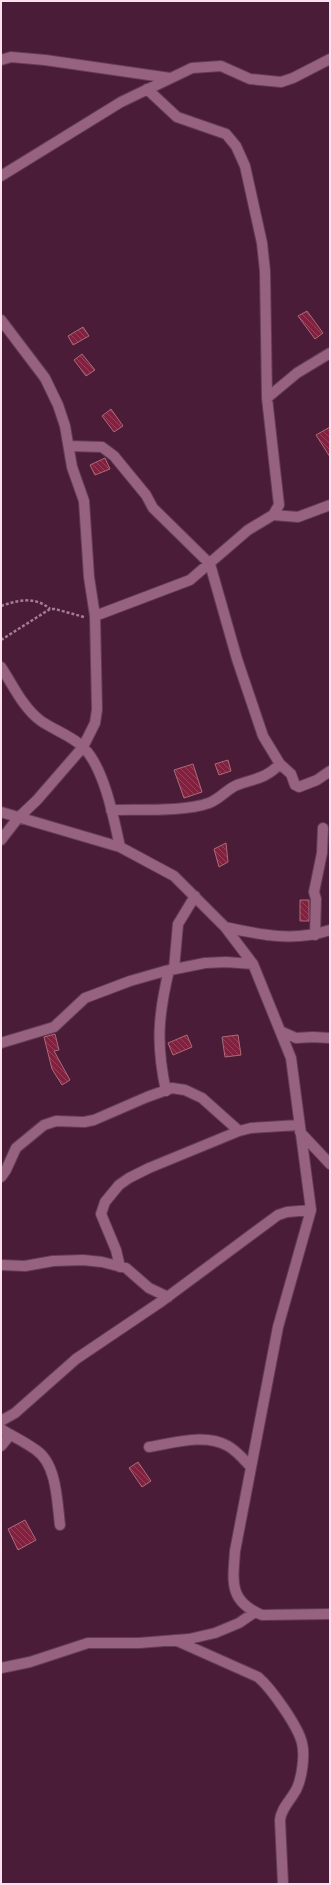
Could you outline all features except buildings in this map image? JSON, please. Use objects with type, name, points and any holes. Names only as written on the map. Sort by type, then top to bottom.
[{"type":"street","points":[[1,60],[12,57],[45,60],[170,78]]},
{"type":"street","points":[[1,176],[120,102],[192,68],[221,66],[250,79],[281,82],[293,78],[330,59]]},
{"type":"street","points":[[95,619],[190,580],[248,530],[273,515],[279,505],[267,398],[265,271],[262,243],[244,166],[236,146],[226,134],[177,117],[147,89]]},
{"type":"street","points":[[1,320],[45,378],[58,405],[69,446],[72,467],[84,501],[88,577],[95,619],[97,710],[95,723],[83,747],[37,800],[18,818],[1,840]]},
{"type":"street","points":[[267,398],[297,373],[330,353]]},
{"type":"street","points":[[69,446],[102,447],[114,456],[146,495],[153,508],[210,564],[248,694],[264,739],[280,764],[291,774],[295,785],[298,787],[317,780],[330,770]]},
{"type":"street","points":[[273,515],[298,517],[330,505]]},
{"type":"street","points":[[1,667],[31,712],[41,721],[83,747],[98,772],[111,810],[120,847]]},
{"type":"street","points":[[111,810],[200,806],[220,798],[235,787],[263,778],[280,764]]},
{"type":"street","points":[[1,812],[120,847],[174,876],[225,927],[254,964],[291,1058],[311,1210],[278,1327],[235,1550],[233,1585],[241,1600],[255,1612],[262,1615],[330,1614]]},
{"type":"street","points":[[315,935],[316,899],[314,892],[322,853],[323,828]]},
{"type":"street","points":[[166,1090],[159,1047],[162,1003],[172,970],[178,924],[195,896]]},
{"type":"street","points":[[225,927],[268,936],[298,937],[315,935],[330,930]]},
{"type":"street","points":[[1,1044],[54,1027],[60,1023],[81,1001],[92,995],[130,981],[205,963],[226,962],[254,964]]},
{"type":"street","points":[[280,1031],[296,1038],[313,1036],[330,1038]]},
{"type":"street","points":[[1,1177],[6,1170],[16,1148],[44,1125],[56,1121],[84,1122],[94,1120],[172,1088],[185,1090],[202,1098],[239,1131]]},
{"type":"street","points":[[120,1267],[116,1250],[101,1214],[102,1208],[114,1191],[129,1178],[149,1168],[239,1131],[251,1128],[300,1128]]},
{"type":"street","points":[[300,1128],[330,1164]]},
{"type":"street","points":[[1,1421],[15,1413],[76,1359],[168,1297],[278,1215],[287,1212],[311,1210]]},
{"type":"street","points":[[1,1265],[25,1266],[53,1261],[83,1260],[126,1268],[149,1288],[168,1297]]},
{"type":"street","points":[[1,1429],[37,1450],[44,1459],[54,1482],[60,1525]]},
{"type":"street","points":[[1,1446],[10,1435]]},
{"type":"street","points":[[149,1447],[205,1440],[218,1442],[229,1446],[251,1467]]},
{"type":"street","points":[[1,1668],[30,1662],[88,1643],[139,1643],[190,1639],[215,1633],[239,1623],[255,1612]]},
{"type":"street","points":[[175,1640],[258,1677],[269,1687],[300,1736],[303,1748],[298,1787],[281,1813],[280,1820],[283,1884]]},
{"type":"path","points":[[1,606],[31,599],[39,601],[50,609],[62,610],[95,619]]},
{"type":"path","points":[[1,640],[50,609]]}]
